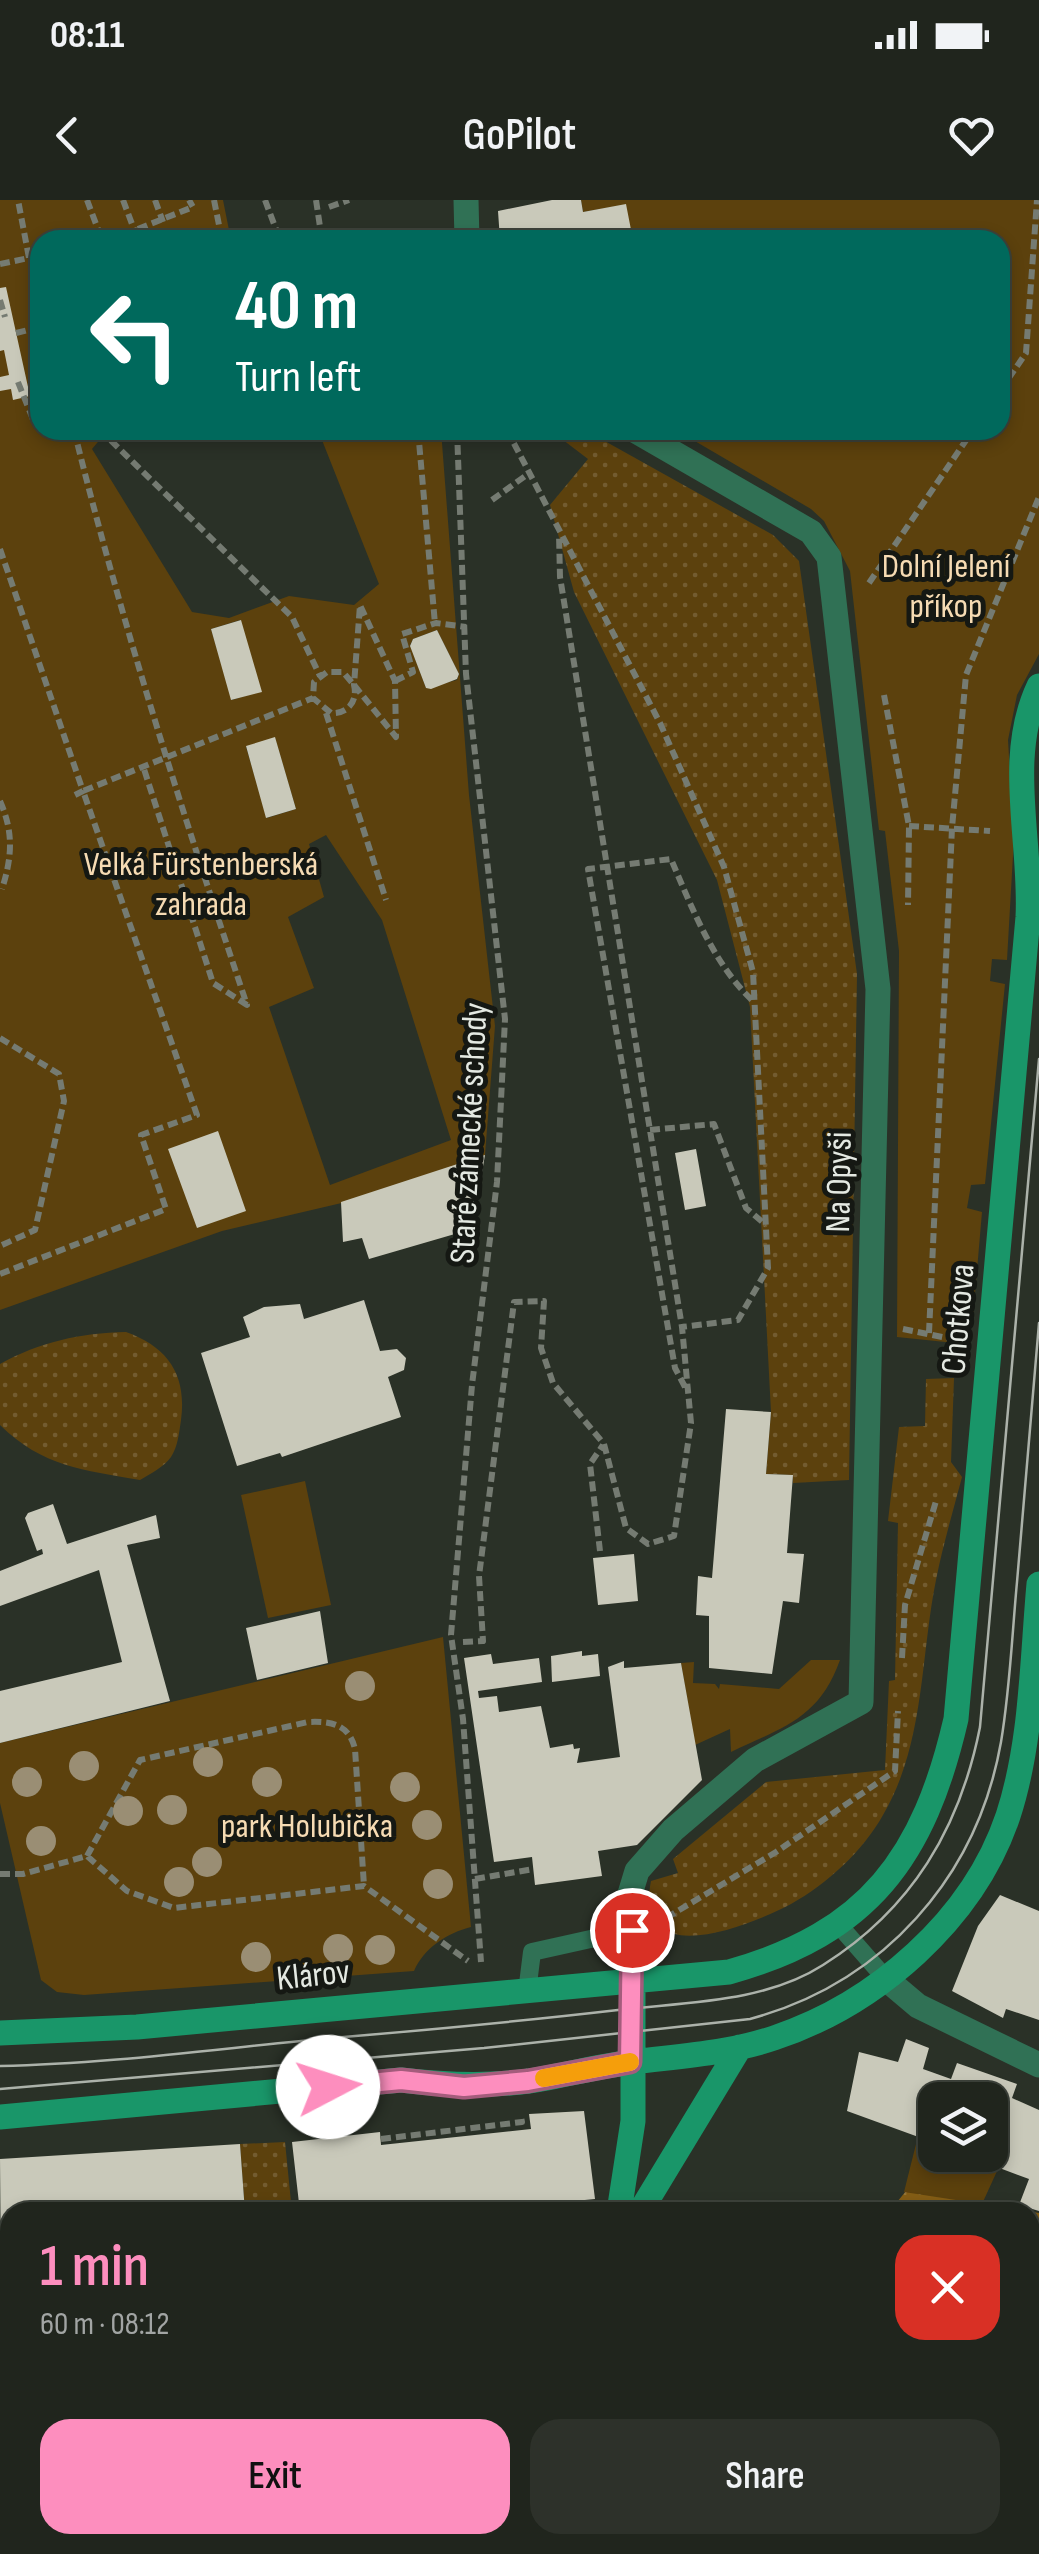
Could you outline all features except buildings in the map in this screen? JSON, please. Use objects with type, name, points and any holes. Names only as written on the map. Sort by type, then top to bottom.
[{"type":"main road","name":"Chotkova","points":[[634,1984],[729,1972],[762,1962],[837,1924],[881,1885],[915,1839],[937,1791],[956,1720],[1028,917],[1023,735],[1039,686]]},
{"type":"main road","points":[[0,2116],[401,2080],[464,2087],[528,2081],[740,2046],[816,2022],[886,1978],[963,1899],[997,1844],[1024,1751],[1039,1584]]},
{"type":"main road","points":[[621,2202],[630,2165],[634,1984]]},
{"type":"main road","name":"Klárov","points":[[0,2033],[137,2027],[634,1984]]},
{"type":"main road","points":[[646,2202],[740,2046]]},
{"type":"street","points":[[466,200],[467,230]]},
{"type":"street","name":"Na Opyši","points":[[632,1930],[630,1894],[637,1871],[672,1830],[755,1760],[861,1702],[878,989],[829,557],[810,532],[651,440]]},
{"type":"street","points":[[886,1978],[918,2006],[1039,2065]]},
{"type":"lane","points":[[837,1924],[886,1978]]},
{"type":"lane","name":"Na Opyši","points":[[632,1930],[634,1984]]},
{"type":"lane","points":[[527,1992],[532,1952],[632,1930]]},
{"type":"path","points":[[0,264],[30,258],[18,200]]},
{"type":"path","points":[[87,200],[101,230]]},
{"type":"path","points":[[123,200],[134,230]]},
{"type":"path","points":[[155,200],[163,222]]},
{"type":"path","points":[[141,230],[193,208],[190,200]]},
{"type":"path","points":[[214,200],[220,230]]},
{"type":"path","points":[[266,200],[276,230]]},
{"type":"path","points":[[316,200],[320,230]]},
{"type":"path","points":[[329,207],[349,200]]},
{"type":"path","points":[[1010,376],[1026,352],[1037,200]]},
{"type":"path","points":[[0,300],[5,317]]},
{"type":"path","points":[[16,333],[30,330]]},
{"type":"path","points":[[18,382],[30,412]]},
{"type":"path","points":[[76,440],[111,584],[163,756],[247,1005],[213,982],[143,766]]},
{"type":"path","points":[[110,440],[292,617],[320,676],[313,698]]},
{"type":"path","points":[[419,440],[436,624]]},
{"type":"path","name":"Staré zámecké schody","points":[[364,1886],[482,1970],[464,1718],[451,1635],[472,1384],[498,1182],[505,1019],[477,788],[457,440]]},
{"type":"path","points":[[512,440],[660,723],[724,867],[753,972],[768,1268],[738,1320],[682,1327]]},
{"type":"path","points":[[832,596],[864,591],[967,440]]},
{"type":"path","points":[[492,500],[528,474]]},
{"type":"path","points":[[929,1333],[952,828],[966,676],[1039,497]]},
{"type":"path","points":[[463,1642],[483,1641],[479,1576],[514,1302],[544,1301],[541,1348],[553,1384],[604,1444],[626,1528],[648,1544],[674,1536],[691,1422],[682,1327],[560,577],[558,534]]},
{"type":"path","points":[[0,550],[79,793],[197,1114],[141,1135],[166,1209],[0,1274]]},
{"type":"path","points":[[320,676],[340,671],[354,685],[396,738],[395,681],[360,606],[354,685],[353,704],[341,713],[326,712]]},
{"type":"path","points":[[395,681],[413,672],[402,634],[436,624],[466,627]]},
{"type":"path","points":[[79,793],[313,698]]},
{"type":"path","points":[[313,698],[326,712],[386,900]]},
{"type":"path","points":[[0,801],[12,831],[11,861],[0,889]]},
{"type":"path","points":[[909,826],[992,832]]},
{"type":"path","points":[[687,1393],[675,1368],[588,869],[672,859],[702,926],[736,986],[754,1002]]},
{"type":"path","points":[[0,1038],[59,1074],[64,1101],[35,1230],[0,1246]]},
{"type":"path","points":[[650,1130],[714,1124],[746,1208],[767,1226]]},
{"type":"path","points":[[900,1318],[899,1328],[952,1336]]},
{"type":"path","points":[[600,1551],[590,1464],[604,1444]]},
{"type":"path","points":[[0,1874],[22,1874],[87,1856],[140,1760],[308,1722],[332,1722],[352,1738],[364,1886],[174,1908],[126,1890],[87,1856]]},
{"type":"path","points":[[475,1879],[534,1869]]},
{"type":"path","points":[[381,2139],[522,2122],[520,2101]]},
{"type":"green space","name":"Velká Fürstenberská zahrada","points":[[0,200],[223,200],[229,230],[30,230],[30,440],[100,440],[92,449],[192,612],[229,618],[289,596],[354,605],[379,584],[322,440],[442,440],[469,795],[495,1026],[485,1155],[363,1198],[222,1231],[0,1310]],"holes":[[[240,620],[261,691],[232,700],[211,629]],[[437,630],[459,674],[457,680],[426,688],[410,645],[413,639]],[[275,738],[296,809],[267,818],[246,747]],[[326,835],[382,920],[451,1140],[330,1185],[269,1007],[314,988],[288,917],[324,897],[309,844]]]},
{"type":"green space","name":"Dolní Jelení příkop","points":[[581,200],[1039,200],[1039,654],[1017,695],[1008,740],[1014,838],[1007,960],[992,959],[990,981],[1005,984],[985,1184],[971,1185],[967,1208],[982,1212],[973,1317],[957,1319],[955,1343],[897,1337],[899,951],[885,831],[879,830],[850,571],[824,521],[811,509],[693,440],[1010,440],[1010,230],[630,230],[625,205],[583,212]]},
{"type":"green space","points":[[563,440],[603,440],[773,535],[799,561],[857,974],[849,1480],[793,1483],[793,1475],[766,1474],[771,1412],[750,1007],[717,880],[574,592],[550,505],[588,459]]},
{"type":"green space","points":[[126,1332],[163,1355],[172,1365],[181,1389],[177,1444],[161,1467],[140,1480],[82,1469],[32,1450],[0,1425],[0,1364],[61,1340]]},
{"type":"green space","points":[[954,1378],[951,1462],[962,1477],[936,1580],[914,1730],[897,1787],[865,1841],[818,1887],[749,1923],[724,1931],[676,1935],[659,1926],[650,1909],[651,1881],[678,1873],[673,1859],[766,1782],[885,1770],[889,1681],[895,1680],[898,1523],[888,1521],[899,1427],[925,1426],[926,1379]]},
{"type":"green space","points":[[305,1481],[331,1605],[268,1618],[241,1495]]},
{"type":"green space","name":"park Holubička","points":[[443,1637],[471,1927],[437,1943],[414,1971],[84,1995],[57,1992],[41,1980],[0,1803],[0,1743]]},
{"type":"green space","points":[[811,1660],[840,1660],[821,1696],[797,1719],[731,1752],[730,1729],[695,1745],[681,1663],[694,1662],[693,1683],[715,1684],[719,1689],[720,1684],[779,1689]]},
{"type":"green space","points":[[918,2136],[918,2172],[997,2172],[983,2202],[904,2192]]},
{"type":"green space","points":[[285,2142],[291,2202],[244,2202],[240,2144]]},
{"type":"green space","points":[[906,2191],[972,2202],[897,2202]]},
{"type":"tram line","points":[[0,2066],[124,2059],[724,1999],[800,1978],[854,1943],[882,1918],[907,1892],[945,1832],[960,1799],[980,1727],[1039,1059]]},
{"type":"tram line","points":[[0,2089],[484,2048],[750,2019],[798,2002],[842,1980],[882,1951],[916,1918],[946,1880],[970,1838],[989,1791],[1007,1702],[1039,1323]]},
{"type":"slow traffic","points":[[544,2078],[630,2062]]},
{"type":"route","points":[[328,2087],[401,2080],[464,2087],[528,2081],[630,2062],[632,1930]]}]
